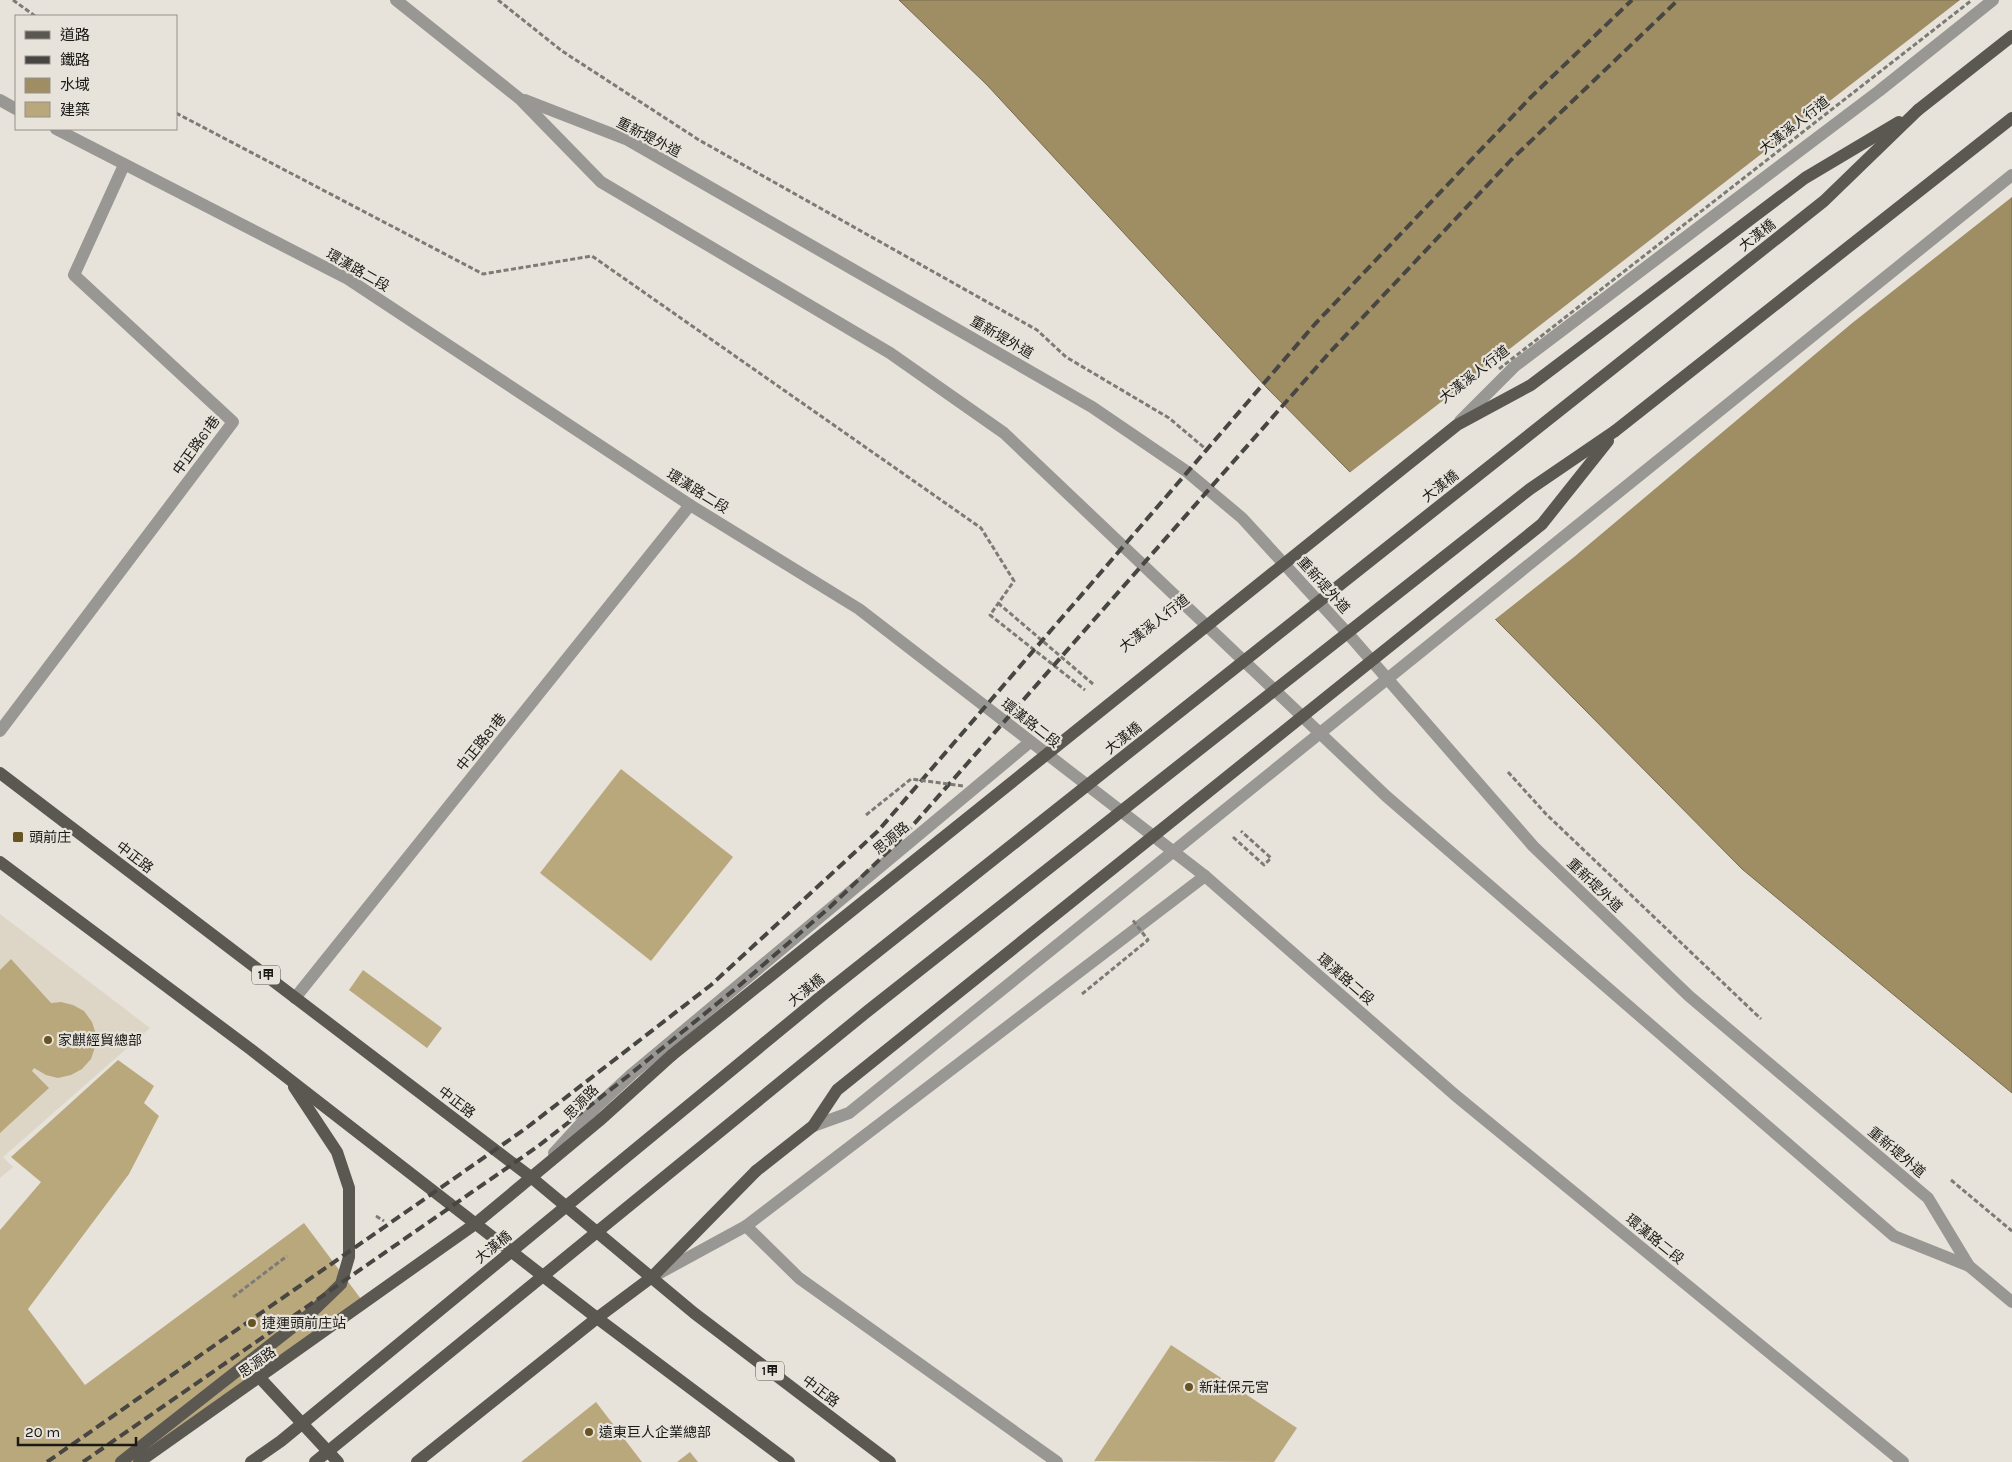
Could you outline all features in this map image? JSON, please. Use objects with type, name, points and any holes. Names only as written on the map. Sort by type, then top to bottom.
[{"type":"main road","name":"大漢橋","points":[[251,1462],[281,1441],[832,988],[1824,201],[1918,110],[2012,36]]},
{"type":"main road","points":[[532,1178],[672,1055],[1457,425],[1531,386],[1805,178],[1918,110]]},
{"type":"main road","points":[[315,1462],[869,1010],[1530,488],[1615,431],[2012,118]]},
{"type":"main road","points":[[416,1462],[597,1318],[652,1278],[756,1171],[813,1126],[837,1090],[1542,524],[1615,431]]},
{"type":"main road","name":"中正路","points":[[0,773],[532,1178],[736,1345],[890,1462]]},
{"type":"main road","points":[[0,862],[288,1078],[597,1318],[789,1462]]},
{"type":"main road","points":[[121,1462],[310,1313],[340,1284],[349,1257],[349,1188],[336,1152],[288,1078]]},
{"type":"main road","name":"思源路","points":[[142,1461],[475,1224],[532,1178]]},
{"type":"main road","points":[[260,1378],[338,1462]]},
{"type":"street","name":"重新堤外道","points":[[396,0],[520,99],[602,182],[890,354],[1004,433],[1386,796],[1894,1236],[1969,1266],[2012,1302]]},
{"type":"street","points":[[1457,425],[1515,366],[1879,91],[1994,0]]},
{"type":"street","name":"重新堤外道","points":[[520,99],[628,140],[1092,407],[1186,471],[1242,518],[1351,637],[1533,846],[1689,996],[1928,1198],[1969,1266]]},
{"type":"street","points":[[0,100],[15,108]]},
{"type":"street","name":"環漢路二段","points":[[58,130],[348,279],[690,505],[859,609],[1205,876],[1455,1095],[1903,1462]]},
{"type":"street","name":"中正路61巷","points":[[0,731],[233,422],[74,275],[124,165]]},
{"type":"street","points":[[813,1126],[849,1112],[2012,175]]},
{"type":"street","name":"中正路81巷","points":[[295,998],[690,505]]},
{"type":"street","name":"思源路","points":[[532,1178],[596,1107],[632,1074],[1030,742]]},
{"type":"street","points":[[652,1278],[746,1226],[1205,876]]},
{"type":"street","points":[[746,1226],[799,1278],[1057,1462]]},
{"type":"path","points":[[13,0],[34,15]]},
{"type":"path","name":"大漢溪人行道","points":[[1492,375],[1972,0]]},
{"type":"path","points":[[178,114],[483,274],[592,256],[981,528],[1014,581],[990,615],[1086,690]]},
{"type":"path","points":[[1078,696],[1101,678]]},
{"type":"path","points":[[866,815],[911,779],[968,787]]},
{"type":"path","points":[[1231,835],[1264,865],[1271,858],[1240,830]]},
{"type":"path","points":[[1082,994],[1148,940],[1131,918]]},
{"type":"path","points":[[233,1297],[287,1256]]},
{"type":"shaded area","points":[[0,914],[150,1028],[3,1157],[13,1167],[0,1178]]},
{"type":"water","points":[[899,0],[2012,0],[2012,1093],[1742,869],[1267,388],[987,85]]},
{"type":"pier","points":[[1960,0],[2012,0],[2012,197],[1851,324],[1574,557],[1493,621],[1348,474]]},
{"type":"building","points":[[621,769],[733,857],[651,961],[540,873]]},
{"type":"building","name":"家麒經貿總部","points":[[11,959],[51,1003],[61,1002],[73,1005],[84,1011],[92,1022],[96,1034],[95,1047],[91,1059],[82,1069],[71,1075],[58,1078],[46,1075],[34,1068],[32,1071],[49,1088],[0,1133],[0,970]]},
{"type":"building","points":[[363,970],[442,1028],[427,1048],[349,990]]},
{"type":"building","name":"捷運頭前庄站","points":[[118,1060],[154,1086],[144,1103],[159,1116],[129,1174],[28,1309],[85,1385],[304,1223],[364,1303],[148,1462],[0,1462],[0,1230],[41,1182],[11,1157]]},
{"type":"building","name":"新莊保元宮","points":[[1171,1345],[1297,1428],[1274,1462],[1094,1461]]},
{"type":"building","name":"遠東巨人企業總部","points":[[596,1402],[642,1462],[521,1462]]},
{"type":"building","name":"遠東巨人企業總部","points":[[690,1452],[698,1462],[677,1462]]},
{"type":"railway","points":[[47,1462],[525,1129],[711,985],[878,831],[1315,324],[1531,97],[1632,0]]},
{"type":"railway","points":[[83,1462],[537,1147],[740,985],[830,907],[899,841],[1330,352],[1511,160],[1678,0]]},
{"type":"place","name":"頭前庄","points":[[18,837]]},
{"type":"place","name":"家麒經貿總部","points":[[48,1040]]},
{"type":"place","name":"捷運頭前庄站","points":[[252,1323]]},
{"type":"place","name":"新莊保元宮","points":[[1189,1387]]},
{"type":"place","name":"遠東巨人企業總部","points":[[589,1432]]}]
